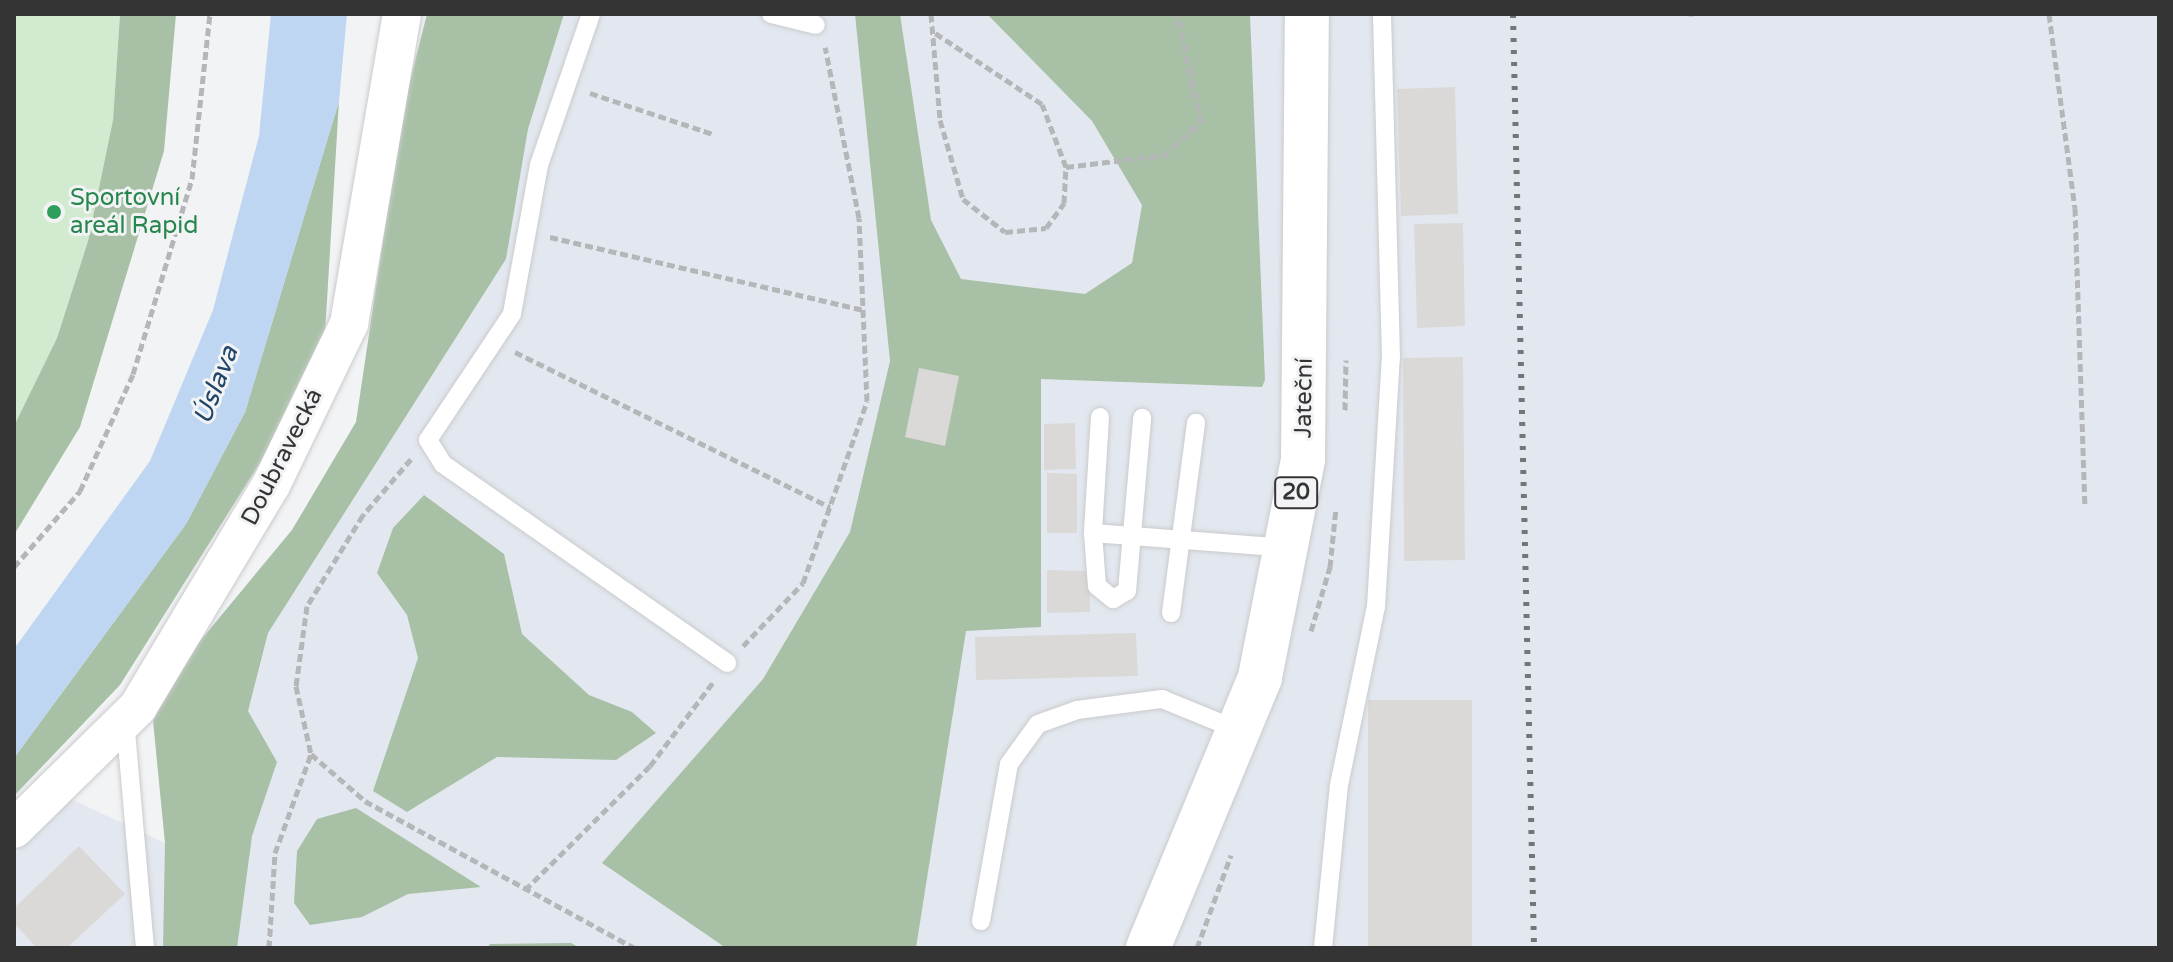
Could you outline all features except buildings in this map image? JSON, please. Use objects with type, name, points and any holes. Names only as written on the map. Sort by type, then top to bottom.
[{"type":"main road","name":"Jateční","points":[[1148,948],[1260,677],[1303,459],[1307,14]]},
{"type":"street","name":"Doubravecká","points":[[14,829],[125,720],[271,485],[349,324],[402,14]]},
{"type":"lane","points":[[591,14],[539,165],[512,314],[428,440],[443,464],[727,663]]},
{"type":"lane","points":[[771,14],[816,25]]},
{"type":"lane","points":[[1323,948],[1339,785],[1378,576],[1391,358],[1382,14]]},
{"type":"lane","points":[[1100,417],[1093,533],[1097,586],[1113,599],[1127,591],[1135,537],[1142,418]]},
{"type":"lane","points":[[1171,613],[1196,423]]},
{"type":"lane","points":[[1093,533],[1286,548]]},
{"type":"lane","points":[[981,921],[1009,764],[1038,724],[1077,710],[1162,699],[1238,730]]},
{"type":"lane","points":[[125,720],[145,948]]},
{"type":"path","points":[[14,567],[80,491],[133,374],[192,179],[210,14]]},
{"type":"path","points":[[931,14],[940,120],[963,199],[1005,232],[1046,228],[1064,203],[1066,167],[1042,104],[935,33]]},
{"type":"path","points":[[1066,167],[1164,155],[1201,122],[1177,14]]},
{"type":"path","points":[[2049,14],[2075,208],[2085,504]]},
{"type":"path","points":[[525,890],[650,766],[727,663],[803,583],[867,401],[864,310],[836,73],[816,25]]},
{"type":"path","points":[[566,85],[713,134]]},
{"type":"path","points":[[527,231],[864,310]]},
{"type":"path","points":[[493,341],[830,507]]},
{"type":"path","points":[[269,948],[275,853],[311,754],[296,686],[307,606],[363,515],[428,440]]},
{"type":"path","points":[[311,754],[365,801],[635,948]]},
{"type":"shaded area","points":[[427,14],[2159,14],[2159,948],[14,948],[14,855],[67,797],[165,843],[151,700],[292,530],[356,422],[402,112]]},
{"type":"green space","name":"Sportovní areál Rapid","points":[[14,14],[120,14],[113,120],[88,241],[57,338],[14,426]]},
{"type":"green space","points":[[120,14],[176,14],[164,151],[80,427],[14,535],[14,426],[57,338],[88,241],[113,120]]},
{"type":"green space","points":[[427,14],[564,14],[528,129],[506,259],[268,633],[248,711],[277,762],[252,836],[237,948],[163,948],[165,843],[151,700],[292,530],[356,422],[402,112]]},
{"type":"green space","points":[[855,14],[900,14],[931,220],[961,279],[1085,294],[1132,263],[1142,205],[1092,121],[987,14],[1250,14],[1265,380],[1262,387],[1041,379],[1041,627],[966,631],[916,948],[726,948],[602,863],[763,679],[850,532],[890,361]]},
{"type":"green space","points":[[339,101],[325,334],[292,412],[120,685],[14,796],[14,758],[186,524],[245,412]]},
{"type":"green space","points":[[424,495],[504,554],[522,634],[589,695],[632,712],[656,733],[616,760],[497,757],[407,812],[373,791],[418,658],[407,615],[377,573],[393,528]]},
{"type":"green space","points":[[356,808],[481,887],[408,894],[362,917],[310,925],[294,903],[297,851],[317,819]]},
{"type":"green space","points":[[571,943],[580,948],[487,948],[490,944]]},
{"type":"water","name":"Úslava","points":[[271,14],[347,14],[339,101],[245,412],[186,524],[14,758],[14,649],[150,461],[213,310],[259,136]]},
{"type":"railway","points":[[1513,14],[1534,948]]},
{"type":"place","name":"Sportovní areál Rapid","points":[[54,212]]}]
